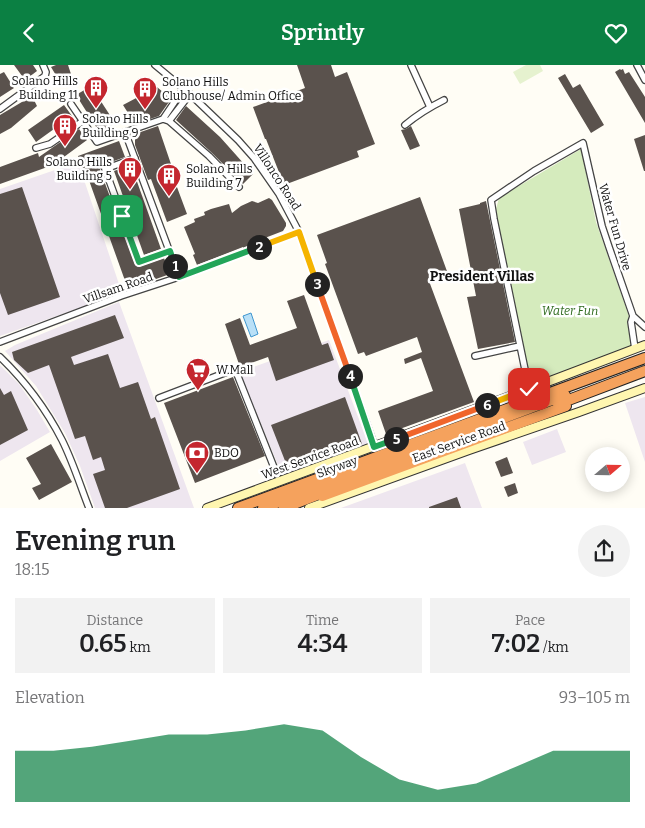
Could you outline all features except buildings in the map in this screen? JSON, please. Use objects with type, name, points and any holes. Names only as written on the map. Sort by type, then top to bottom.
[{"type":"highway","points":[[238,508],[644,360]]},
{"type":"highway","name":"Skyway","points":[[263,508],[450,439],[644,360]]},
{"type":"highway","name":"Skyway","points":[[284,508],[645,371]]},
{"type":"highway","points":[[291,508],[645,377]]},
{"type":"main road","name":"West Service Road","points":[[207,508],[645,345]]},
{"type":"main road","name":"East Service Road","points":[[309,508],[324,506],[469,450],[645,388]]},
{"type":"street","points":[[0,109],[45,76],[46,72],[43,65]]},
{"type":"street","name":"Villonco Road","points":[[155,65],[184,88],[238,139],[279,194],[299,232],[374,447]]},
{"type":"street","points":[[411,65],[430,107]]},
{"type":"street","points":[[637,65],[645,80]]},
{"type":"street","points":[[166,120],[184,88]]},
{"type":"street","points":[[71,104],[97,142],[166,120],[184,103],[190,94]]},
{"type":"street","points":[[177,98],[184,103]]},
{"type":"street","points":[[405,125],[430,107],[444,100]]},
{"type":"street","points":[[166,120],[209,156],[239,187]]},
{"type":"street","points":[[36,148],[50,144],[83,121]]},
{"type":"street","points":[[125,132],[179,277]]},
{"type":"street","name":"Water Fun Drive","points":[[520,346],[491,200],[534,171],[583,143],[602,226],[633,316],[645,327]]},
{"type":"street","points":[[135,158],[106,169],[139,262],[170,251]]},
{"type":"street","name":"Villsam Road","points":[[0,342],[299,232]]},
{"type":"street","name":"Water Fun Drive","points":[[633,316],[631,322],[635,349]]},
{"type":"street","points":[[475,356],[520,346],[529,389]]},
{"type":"street","points":[[0,357],[23,380],[51,421],[68,453],[89,508]]},
{"type":"street","points":[[159,398],[235,369],[277,475]]},
{"type":"shaded area","points":[[78,162],[122,293],[0,336],[0,189]]},
{"type":"shaded area","points":[[119,302],[194,508],[95,508],[80,466],[65,433],[36,386],[5,351],[15,345]]},
{"type":"shaded area","points":[[329,340],[369,446],[283,477],[239,372]]},
{"type":"shaded area","points":[[0,365],[19,384],[50,432],[0,461]]},
{"type":"shaded area","points":[[645,397],[645,462],[625,403]]},
{"type":"shaded area","points":[[557,429],[566,452],[532,465],[523,442]]},
{"type":"shaded area","points":[[465,463],[482,508],[341,508]]},
{"type":"green space","points":[[526,65],[540,65],[543,71],[520,84],[513,72]]},
{"type":"green space","name":"Water Fun","points":[[581,149],[596,222],[631,322],[632,349],[530,384],[496,218],[496,209],[499,198]]},
{"type":"water","points":[[251,313],[258,334],[251,337],[243,316]]},
{"type":"place","name":"Solano Hills Building 11","points":[[96,109]]},
{"type":"place","name":"Solano Hills Clubhouse/ Admin Office","points":[[145,110]]},
{"type":"place","name":"Solano Hills Building 9","points":[[65,147]]},
{"type":"place","name":"Solano Hills Building 5","points":[[130,190]]},
{"type":"place","name":"Solano Hills Building 7","points":[[169,197]]},
{"type":"place","name":"W.Mall","points":[[198,391]]},
{"type":"place","name":"BDO","points":[[197,474]]},
{"type":"district","name":"President Villas","points":[[482,276]]},
{"type":"route","points":[[122,216],[139,262],[170,251],[179,277],[299,232],[374,447],[529,389]]}]
